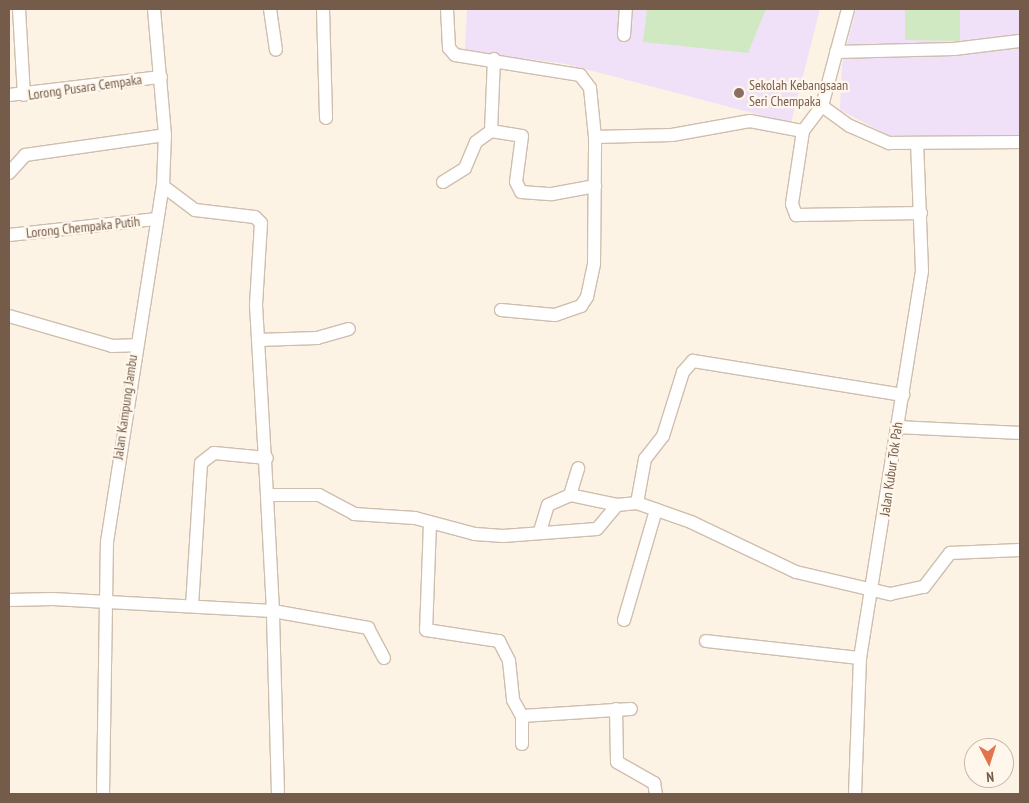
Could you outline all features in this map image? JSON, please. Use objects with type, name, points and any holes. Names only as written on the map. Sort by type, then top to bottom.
[{"type":"street","points":[[20,9],[24,95]]},
{"type":"street","name":"Jalan Kampung Jambu","points":[[103,794],[107,542],[135,345],[163,186],[164,136],[161,77],[153,9]]},
{"type":"street","points":[[270,9],[276,50]]},
{"type":"street","points":[[323,9],[326,118]]},
{"type":"street","points":[[447,9],[451,52],[580,75],[590,88],[595,137],[594,264],[581,306],[555,315],[502,310]]},
{"type":"street","points":[[624,36],[626,9]]},
{"type":"street","points":[[848,9],[822,106],[803,131],[792,204],[796,215],[921,213]]},
{"type":"street","points":[[836,52],[954,49],[1020,41]]},
{"type":"street","points":[[491,131],[494,59]]},
{"type":"street","name":"Lorong Pusara Cempaka","points":[[9,95],[24,95],[161,77]]},
{"type":"street","points":[[822,106],[868,136],[917,144],[1020,142]]},
{"type":"street","points":[[595,137],[672,135],[750,121],[803,131]]},
{"type":"street","points":[[443,182],[465,168],[477,140],[491,131],[522,136],[516,182],[521,192],[552,194],[595,186]]},
{"type":"street","points":[[9,173],[25,155],[164,136]]},
{"type":"street","name":"Jalan Kubur Tok Pah","points":[[854,794],[860,658],[922,271],[917,144]]},
{"type":"street","points":[[163,186],[195,210],[259,219],[263,228],[256,305],[267,458],[278,794]]},
{"type":"street","name":"Lorong Chempaka Putih","points":[[9,235],[156,218]]},
{"type":"street","points":[[9,316],[112,346],[135,345]]},
{"type":"street","points":[[258,340],[317,338],[348,329]]},
{"type":"street","points":[[637,503],[645,459],[663,436],[682,372],[693,361],[903,395]]},
{"type":"street","points":[[898,427],[1020,432]]},
{"type":"street","points":[[192,606],[201,463],[214,453],[267,458]]},
{"type":"street","points":[[570,495],[578,468]]},
{"type":"street","points":[[267,495],[319,495],[354,514],[430,522],[475,534],[597,529],[617,506]]},
{"type":"street","points":[[540,532],[548,505],[570,495],[617,506],[637,503],[796,572],[871,592],[908,592],[924,586],[950,553],[1020,550]]},
{"type":"street","points":[[624,620],[656,510]]},
{"type":"street","points":[[430,522],[424,627],[432,633],[499,641],[509,662],[513,700],[522,716],[522,744]]},
{"type":"street","points":[[9,600],[105,602],[273,611],[359,624],[368,628],[384,658]]},
{"type":"street","points":[[706,640],[860,658]]},
{"type":"street","points":[[522,716],[631,708]]},
{"type":"street","points":[[616,709],[617,762],[654,783],[656,794]]},
{"type":"shaded area","name":"Sekolah Kebangsaan Seri Chempaka","points":[[467,9],[820,9],[791,123],[566,64],[465,51]]},
{"type":"shaded area","points":[[856,9],[1020,9],[1020,136],[892,137],[840,110],[842,64]]},
{"type":"green space","points":[[647,9],[766,9],[748,53],[643,42]]},
{"type":"green space","points":[[905,9],[1020,10],[960,10],[960,41],[905,40]]},
{"type":"place","name":"Sekolah Kebangsaan Seri Chempaka","points":[[739,93]]}]
